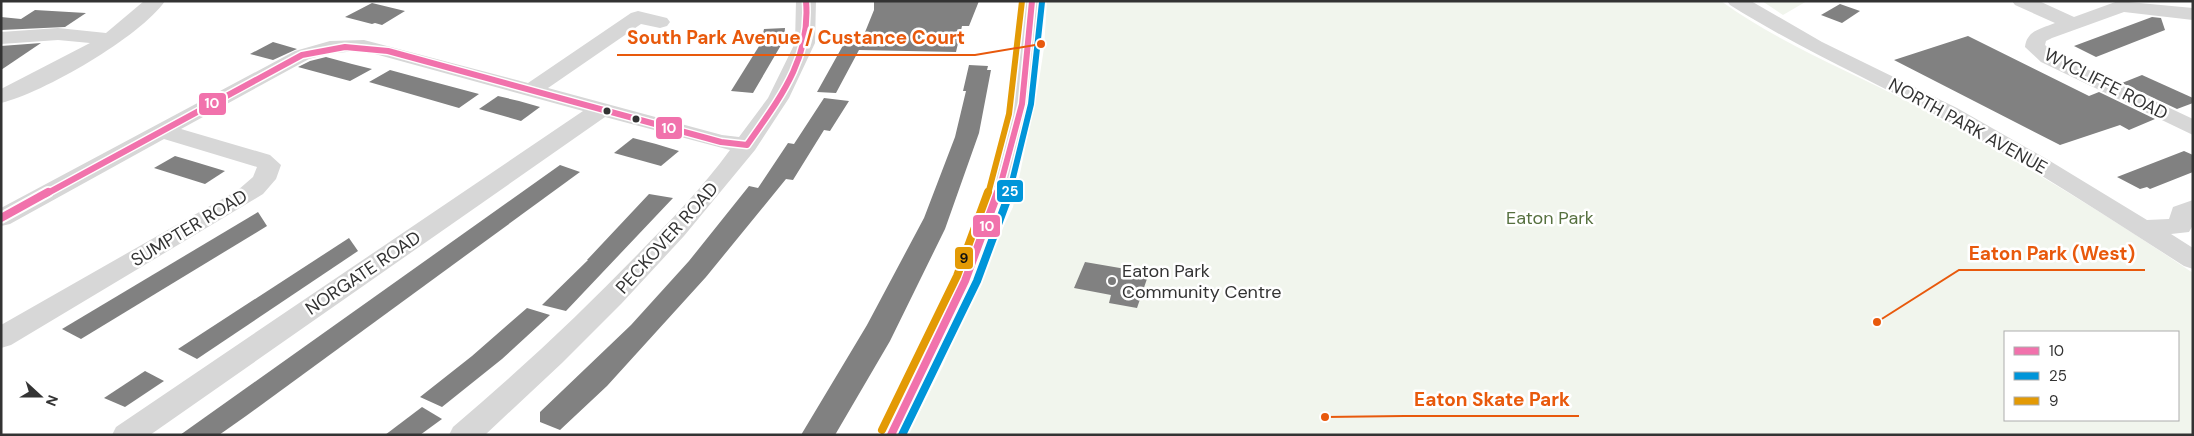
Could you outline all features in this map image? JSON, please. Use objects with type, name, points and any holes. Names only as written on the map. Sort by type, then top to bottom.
[{"type":"street","points":[[1,97],[29,85],[108,39],[127,27],[155,1]]},
{"type":"street","name":"PECKOVER ROAD","points":[[464,435],[580,332],[657,252],[747,144],[799,61],[809,28],[806,1]]},
{"type":"street","points":[[891,435],[943,334],[988,229],[1011,156],[1022,104],[1031,34],[1032,1]]},
{"type":"street","name":"NORTH PARK AVENUE","points":[[1737,1],[1798,37],[1950,114],[2030,160],[2193,260]]},
{"type":"street","points":[[2022,1],[2071,23]]},
{"type":"street","name":"WYCLIFFE ROAD","points":[[2193,14],[2122,6],[2071,23],[2036,38],[2036,46],[2048,58],[2193,128]]},
{"type":"street","points":[[617,12],[660,22]]},
{"type":"street","points":[[530,91],[638,17]]},
{"type":"street","points":[[1,38],[58,34],[108,39]]},
{"type":"street","points":[[1,218],[302,55],[323,48],[345,44],[365,45],[721,142],[747,144]]},
{"type":"street","name":"NORGATE ROAD","points":[[127,435],[600,110]]},
{"type":"street","name":"SUMPTER ROAD","points":[[1,338],[247,195],[261,184],[268,174],[268,165],[262,160],[162,131]]},
{"type":"street","points":[[2142,228],[2180,226],[2182,213],[2193,208]]},
{"type":"green space","name":"Eaton Park","points":[[1047,1],[1721,1],[1767,31],[1914,105],[2021,164],[2193,273],[2193,435],[908,435],[943,366],[992,250],[1013,207],[1038,87],[1044,48]]},
{"type":"green space","points":[[1762,1],[1807,1],[1783,15]]},
{"type":"building","points":[[874,1],[979,1],[969,26],[962,26],[956,52],[859,50],[836,93],[817,92],[846,40],[859,47],[874,10]]},
{"type":"building","points":[[372,3],[405,11],[382,25],[345,17]]},
{"type":"building","points":[[1840,4],[1860,11],[1842,23],[1821,15]]},
{"type":"building","points":[[35,10],[86,13],[65,27],[1,30],[1,17],[21,19]]},
{"type":"building","points":[[2152,17],[2161,18],[2165,30],[2096,57],[2074,46]]},
{"type":"building","points":[[785,28],[784,40],[753,93],[731,91],[761,43],[764,29]]},
{"type":"building","points":[[1968,36],[2089,96],[2099,92],[2155,119],[2129,130],[2120,125],[2060,145],[1894,60]]},
{"type":"building","points":[[273,42],[297,49],[273,60],[250,54]]},
{"type":"building","points":[[41,43],[1,70],[1,46]]},
{"type":"building","points":[[326,57],[372,69],[350,81],[298,67],[310,61]]},
{"type":"building","points":[[969,65],[988,66],[987,70],[991,70],[979,133],[945,229],[890,341],[835,435],[801,435],[867,325],[924,218],[955,137],[966,91],[963,91]]},
{"type":"building","points":[[390,70],[479,94],[459,108],[369,82]]},
{"type":"building","points":[[2142,75],[2193,98],[2193,103],[2177,109],[2122,83]]},
{"type":"building","points":[[498,96],[540,107],[521,121],[479,109]]},
{"type":"building","points":[[824,98],[849,101],[830,131],[824,130],[793,180],[786,179],[706,277],[607,386],[560,430],[540,422],[540,412],[631,325],[689,261],[749,186],[758,188],[788,143],[794,144]]},
{"type":"building","points":[[633,138],[679,151],[661,166],[614,153]]},
{"type":"building","points":[[2184,151],[2193,155],[2193,172],[2150,189],[2147,187],[2140,189],[2117,177]]},
{"type":"building","points":[[175,156],[225,171],[205,184],[154,168]]},
{"type":"building","points":[[560,165],[580,172],[246,416],[219,435],[180,435]]},
{"type":"building","points":[[649,194],[673,198],[566,311],[542,305],[588,260]]},
{"type":"building","points":[[258,212],[267,226],[81,339],[62,329]]},
{"type":"building","points":[[349,238],[358,251],[197,359],[178,349]]},
{"type":"building","name":"Eaton Park Community Centre","points":[[1085,262],[1149,273],[1137,308],[1109,303],[1111,295],[1074,288]]},
{"type":"building","points":[[527,308],[550,315],[502,359],[442,407],[420,397],[472,356]]},
{"type":"building","points":[[145,371],[164,381],[125,407],[104,398]]},
{"type":"building","points":[[422,407],[442,419],[420,435],[385,435]]},
{"type":"transit line","name":"10","points":[[1,218],[302,55],[334,47],[366,47],[388,51],[721,142],[747,145],[781,95],[800,59],[808,21],[806,1]]},
{"type":"transit line","name":"9","points":[[882,430],[939,316],[973,237],[987,197],[1009,114],[1022,1]]},
{"type":"transit line","name":"10","points":[[891,435],[948,320],[996,201],[1022,104],[1032,1]]},
{"type":"transit line","name":"25","points":[[902,435],[941,359],[977,281],[1007,201],[1029,118],[1042,2]]},
{"type":"place","name":"South Park Avenue / Custance Court","points":[[1041,44]]},
{"type":"place","name":"Eaton Park Community Centre","points":[[1112,281]]},
{"type":"place","name":"Eaton Park (West)","points":[[1877,322]]},
{"type":"place","name":"Eaton Skate Park","points":[[1325,417]]}]
